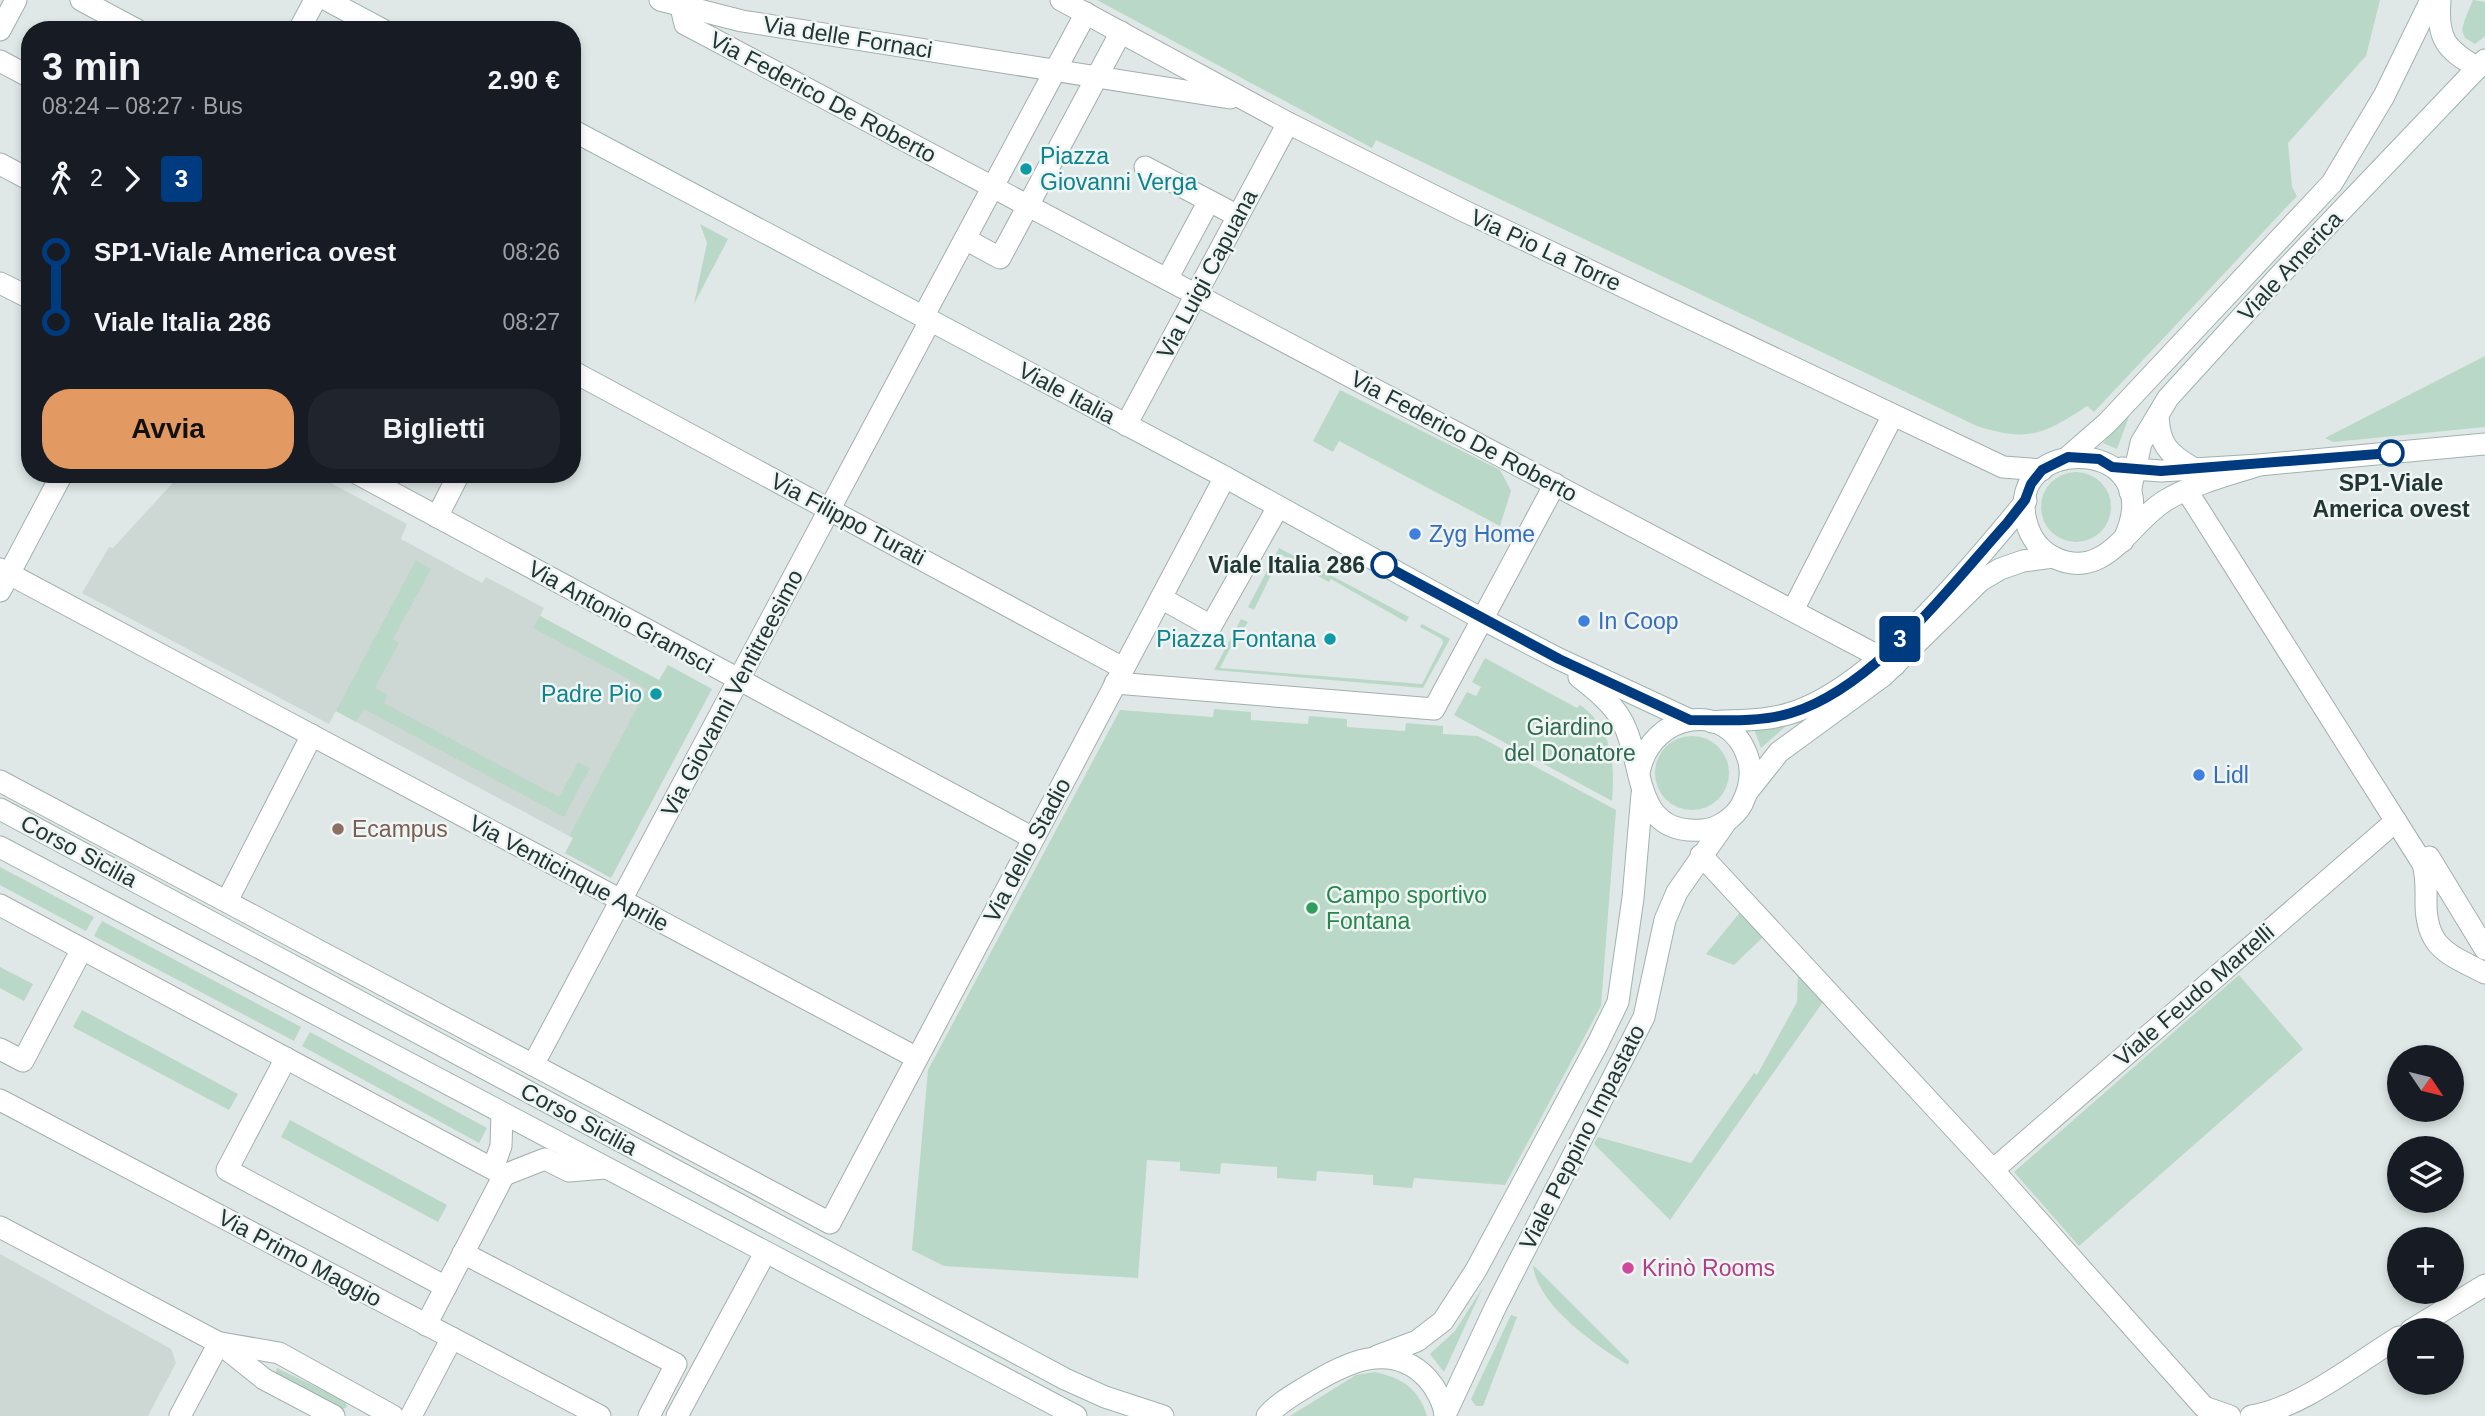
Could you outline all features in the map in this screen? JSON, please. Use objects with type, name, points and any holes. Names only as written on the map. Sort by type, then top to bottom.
[{"type":"street","points":[[0,30],[16,0]]},
{"type":"street","points":[[81,0],[120,21]]},
{"type":"street","points":[[304,21],[315,0]]},
{"type":"street","points":[[327,0],[366,21]]},
{"type":"street","name":"Via Pio La Torre","points":[[1061,0],[1288,123],[1462,210],[2003,467],[2042,470]]},
{"type":"street","name":"Viale America","points":[[2068,457],[2107,424],[2332,183],[2384,96],[2431,0]]},
{"type":"street","points":[[2440,0],[2438,25],[2450,51],[2481,64]]},
{"type":"street","name":"Via delle Fornaci","points":[[666,2],[742,21],[1245,100]]},
{"type":"street","name":"Via Federico De Roberto","points":[[666,2],[685,24],[1888,662]]},
{"type":"street","name":"Via Giovanni Ventitreesimo","points":[[533,1065],[831,510],[965,239],[985,182],[1047,67],[1086,13]]},
{"type":"street","points":[[965,239],[1000,258],[1037,209],[1121,32]]},
{"type":"street","points":[[0,61],[21,72]]},
{"type":"street","name":"Viale America","points":[[2123,468],[2168,398],[2280,275],[2481,64]]},
{"type":"street","name":"Via Luigi Capuana","points":[[1126,425],[1288,123]]},
{"type":"street","name":"Viale Italia","points":[[581,135],[1278,506],[1559,659]]},
{"type":"street","points":[[0,164],[21,175]]},
{"type":"street","points":[[1145,167],[1238,216]]},
{"type":"street","points":[[1167,279],[1209,201]]},
{"type":"street","points":[[0,283],[21,294]]},
{"type":"street","name":"Via Filippo Turati","points":[[581,376],[831,510],[1119,676]]},
{"type":"street","points":[[1793,610],[1893,415]]},
{"type":"street","points":[[2158,415],[2162,445],[2193,481],[2485,948]]},
{"type":"street","points":[[2025,500],[2030,533],[2039,547],[2053,557],[2071,564],[2091,562],[2109,555],[2144,515],[2193,481],[2259,465],[2485,444]]},
{"type":"street","points":[[1559,659],[1690,720],[1712,722],[1790,714],[1844,688],[1888,662],[2025,500],[2031,484],[2042,470],[2068,457],[2091,458],[2123,468],[2161,471],[2193,481],[2425,872],[2426,916],[2431,934],[2442,951],[2460,963],[2485,973]]},
{"type":"street","points":[[2123,468],[2133,509],[2130,526],[2123,541]]},
{"type":"street","name":"Via dello Stadio","points":[[744,1177],[830,1223],[1225,478]]},
{"type":"street","points":[[3,578],[57,483]]},
{"type":"street","name":"Via Antonio Gramsci","points":[[375,483],[1033,838]]},
{"type":"street","points":[[437,517],[454,483]]},
{"type":"street","points":[[1119,676],[1434,709],[1555,484]]},
{"type":"street","points":[[1161,598],[1211,626],[1278,506]]},
{"type":"street","points":[[1748,791],[1779,752],[1980,581],[2000,569],[2023,561],[2053,557]]},
{"type":"street","name":"Via Venticinque Aprile","points":[[3,578],[312,735],[917,1058]]},
{"type":"street","points":[[1559,659],[1604,698],[1620,718],[1640,783],[1652,811],[1667,824],[1697,830],[1726,822],[1740,809],[1748,791],[1751,775],[1748,757],[1740,742],[1728,730],[1712,722]]},
{"type":"street","points":[[1640,783],[1642,758],[1660,732],[1690,720]]},
{"type":"street","points":[[227,901],[312,735]]},
{"type":"street","points":[[0,781],[744,1177]]},
{"type":"street","name":"Viale Peppino Impastato","points":[[1265,1415],[1309,1385],[1353,1360],[1377,1356],[1417,1341],[1443,1321],[1476,1270],[1618,1002],[1633,898],[1640,783]]},
{"type":"street","name":"Corso Sicilia","points":[[0,809],[1065,1379],[1105,1397],[1163,1416]]},
{"type":"street","name":"Viale Feudo Martelli","points":[[1993,1170],[2396,821]]},
{"type":"street","name":"Viale Peppino Impastato","points":[[1445,1414],[1496,1306],[1644,1017],[1665,920],[1677,892],[1726,822]]},
{"type":"street","name":"Corso Sicilia","points":[[0,847],[1076,1416]]},
{"type":"street","points":[[1701,855],[1993,1170],[2204,1406],[2230,1416]]},
{"type":"street","points":[[0,905],[499,1171],[545,1159],[569,1171],[605,1168]]},
{"type":"street","points":[[0,1049],[23,1061],[82,949]]},
{"type":"street","points":[[452,1051],[496,1045]]},
{"type":"street","name":"Via Primo Maggio","points":[[286,1058],[227,1170],[446,1287]]},
{"type":"street","points":[[592,1096],[609,1135]]},
{"type":"street","name":"Via Primo Maggio","points":[[0,1100],[600,1416]]},
{"type":"street","points":[[426,1325],[463,1253],[499,1171],[502,1114]]},
{"type":"street","points":[[696,1182],[744,1177]]},
{"type":"street","points":[[0,1227],[219,1343],[264,1379],[334,1416]]},
{"type":"street","points":[[463,1253],[676,1364],[649,1416]]},
{"type":"street","points":[[677,1416],[765,1253]]},
{"type":"street","points":[[2430,1318],[2485,1284]]},
{"type":"street","points":[[411,1416],[452,1338]]},
{"type":"street","points":[[180,1416],[219,1343]]},
{"type":"street","points":[[219,1343],[279,1353],[393,1416]]},
{"type":"street","points":[[2251,1416],[2270,1413],[2293,1402],[2387,1344]]},
{"type":"street","points":[[1377,1356],[1416,1368],[1429,1380],[1445,1414]]},
{"type":"shaded area","points":[[173,483],[331,483],[407,524],[401,539],[482,583],[486,577],[544,608],[540,616],[654,678],[569,836],[336,711],[329,724],[82,593],[109,547],[113,548]]},
{"type":"shaded area","points":[[0,1254],[171,1349],[176,1363],[148,1416],[0,1416]]},
{"type":"green space","points":[[1097,0],[2380,0],[2366,56],[2288,143],[2292,187],[2297,196],[2094,412],[2087,406],[2059,424],[2035,433],[2009,434],[1977,426],[1376,140],[1372,148]]},
{"type":"green space","points":[[2473,0],[2485,2],[2485,36],[2475,44],[2465,38],[2462,30]]},
{"type":"green space","points":[[700,224],[728,239],[694,304],[707,243]]},
{"type":"green space","points":[[2485,356],[2485,427],[2333,442],[2325,438]]},
{"type":"green space","points":[[1340,390],[1500,470],[1511,491],[1500,526],[1339,441],[1333,452],[1313,441]]},
{"type":"green space","points":[[2130,414],[2117,449],[2103,443]]},
{"type":"green space","points":[[2083,472],[2096,478],[2105,487],[2109,493],[2109,521],[2101,532],[2090,540],[2069,542],[2051,532],[2043,521],[2041,500],[2051,482],[2062,474]]},
{"type":"green space","points":[[1279,548],[1309,564],[1306,570],[1281,554],[1254,610],[1248,607]]},
{"type":"green space","points":[[416,560],[431,569],[393,639],[399,643],[375,688],[388,695],[384,703],[559,797],[578,762],[590,768],[564,817],[364,709],[356,722],[336,711]]},
{"type":"green space","points":[[1321,570],[1409,617],[1406,622],[1331,579],[1329,582],[1318,576]]},
{"type":"green space","points":[[540,616],[659,680],[668,665],[712,689],[611,878],[565,853],[573,838],[569,836],[647,689],[533,628]]},
{"type":"green space","points":[[1241,619],[1248,622],[1244,628],[1241,627],[1220,668],[1422,684],[1443,643],[1442,639],[1420,627],[1422,624],[1450,639],[1423,688],[1214,670]]},
{"type":"green space","name":"Giardino del Donatore","points":[[1485,658],[1577,708],[1580,705],[1591,714],[1610,748],[1612,801],[1454,715],[1467,692],[1476,696],[1481,687],[1472,682]]},
{"type":"green space","name":"Campo sportivo Fontana","points":[[1214,709],[1251,712],[1251,720],[1308,724],[1309,716],[1347,719],[1347,727],[1405,731],[1406,723],[1443,726],[1443,734],[1478,736],[1616,810],[1601,1006],[1505,1185],[1414,1178],[1412,1188],[1373,1185],[1373,1175],[1317,1171],[1316,1181],[1277,1178],[1277,1167],[1221,1163],[1220,1174],[1180,1171],[1180,1162],[1147,1160],[1138,1278],[944,1266],[912,1250],[928,1070],[1120,710],[1213,717]]},
{"type":"green space","points":[[1787,725],[1761,748],[1754,729]]},
{"type":"green space","points":[[1692,736],[1713,742],[1723,752],[1729,773],[1723,794],[1713,804],[1692,810],[1671,804],[1661,794],[1655,773],[1661,752],[1671,742]]},
{"type":"green space","points":[[0,867],[94,917],[86,931],[0,885]]},
{"type":"green space","points":[[1742,910],[1765,935],[1734,965],[1706,954]]},
{"type":"green space","points":[[102,921],[301,1027],[294,1041],[94,936]]},
{"type":"green space","points":[[0,967],[33,984],[24,1001],[0,988]]},
{"type":"green space","points":[[1798,970],[1825,999],[1670,1220],[1594,1144],[1598,1137],[1691,1163],[1754,1073],[1757,1075],[1797,1002]]},
{"type":"green space","points":[[2239,975],[2303,1049],[2079,1246],[2014,1172]]},
{"type":"green space","points":[[82,1010],[238,1094],[229,1110],[73,1027]]},
{"type":"green space","points":[[310,1032],[487,1128],[479,1143],[302,1046]]},
{"type":"green space","points":[[290,1120],[447,1205],[438,1222],[281,1137]]},
{"type":"green space","points":[[1533,1265],[1629,1361],[1628,1365],[1584,1335],[1556,1309],[1537,1280]]},
{"type":"green space","points":[[1483,1287],[1444,1372],[1430,1354],[1455,1331]]},
{"type":"green space","points":[[1511,1315],[1517,1317],[1483,1406],[1476,1406],[1471,1399]]},
{"type":"green space","points":[[277,1368],[345,1401],[347,1407],[343,1409],[275,1375]]},
{"type":"green space","points":[[1375,1372],[1393,1377],[1414,1391],[1427,1416],[1290,1416],[1356,1375]]},
{"type":"bus line","name":"3","points":[[1384,565],[1559,659],[1690,720],[1712,722],[1755,719],[1790,714],[1815,704],[1844,688],[1881,658],[2007,523],[2025,500],[2031,484],[2042,470],[2054,462],[2068,457],[2084,456],[2099,459],[2112,467],[2161,471],[2391,453]]},
{"type":"place","name":"Piazza Giovanni Verga","points":[[1026,169]]},
{"type":"place","name":"SP1-Viale America ovest","points":[[2391,453]]},
{"type":"place","name":"Zyg Home","points":[[1415,534]]},
{"type":"place","name":"Viale Italia 286","points":[[1384,565]]},
{"type":"place","name":"In Coop","points":[[1584,621]]},
{"type":"place","name":"Piazza Fontana","points":[[1330,639]]},
{"type":"place","name":"Padre Pio","points":[[656,694]]},
{"type":"place","name":"Lidl","points":[[2199,775]]},
{"type":"place","name":"Ecampus","points":[[338,829]]},
{"type":"place","name":"Campo sportivo Fontana","points":[[1312,908]]},
{"type":"place","name":"Krinò Rooms","points":[[1628,1268]]}]
